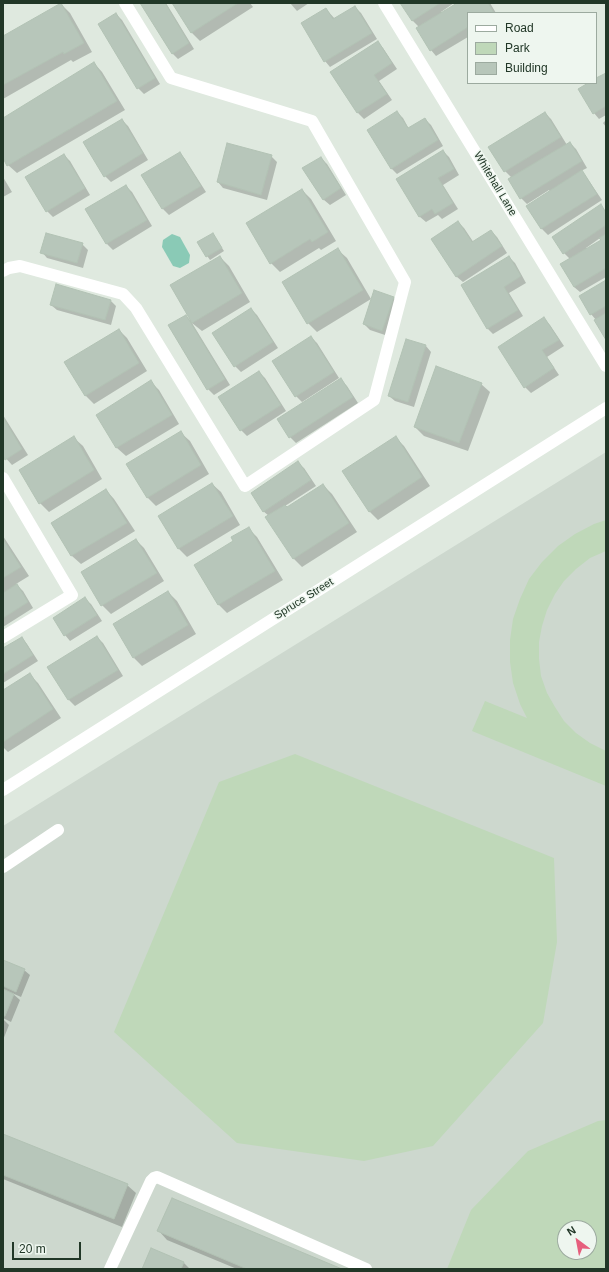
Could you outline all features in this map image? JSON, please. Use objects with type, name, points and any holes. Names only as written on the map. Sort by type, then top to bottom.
[{"type":"street","points":[[5,266],[20,266],[122,294],[136,308],[245,486],[374,400],[405,282],[312,121],[171,78],[126,3]]},
{"type":"street","name":"Whitehall Lane","points":[[384,3],[606,366]]},
{"type":"street","name":"Spruce Street","points":[[3,790],[606,408]]},
{"type":"street","points":[[3,478],[72,596],[3,637]]},
{"type":"street","points":[[3,867],[58,830]]},
{"type":"street","points":[[110,1269],[151,1181],[157,1177],[366,1269]]},
{"type":"shaded area","points":[[172,234],[180,237],[190,255],[189,263],[180,268],[173,266],[162,247],[163,240]]},
{"type":"shaded area","points":[[606,452],[606,1269],[3,1269],[3,826]]},
{"type":"green space","points":[[606,520],[606,551],[590,558],[564,581],[547,610],[539,642],[539,659],[541,676],[547,693],[564,721],[576,733],[590,743],[606,751],[606,786],[472,731],[485,701],[527,718],[520,704],[513,683],[510,662],[510,640],[513,619],[520,599],[529,579],[542,562],[558,546],[575,534],[594,524]]},
{"type":"green space","points":[[295,754],[554,858],[557,942],[543,1023],[433,1146],[364,1161],[237,1143],[114,1032],[219,782]]},
{"type":"green space","points":[[606,1120],[606,1269],[447,1269],[471,1210],[528,1151],[598,1121]]},
{"type":"building","points":[[61,3],[84,43],[64,54],[63,52],[3,85],[3,36]]},
{"type":"building","points":[[140,3],[165,3],[189,43],[172,54]]},
{"type":"building","points":[[172,3],[238,3],[191,33]]},
{"type":"building","points":[[400,3],[440,3],[412,21]]},
{"type":"building","points":[[457,3],[488,3],[493,12],[467,12],[467,28],[430,51],[416,28]]},
{"type":"building","points":[[355,6],[372,33],[324,62],[301,23],[326,8],[333,19]]},
{"type":"building","points":[[116,13],[155,78],[137,89],[98,24]]},
{"type":"building","points":[[378,41],[392,63],[374,75],[387,94],[357,113],[330,72]]},
{"type":"building","points":[[94,62],[117,101],[7,166],[3,158],[3,118]]},
{"type":"building","points":[[606,73],[606,106],[593,114],[578,89],[586,84],[597,84],[597,78]]},
{"type":"building","points":[[397,111],[408,128],[425,118],[438,140],[391,169],[367,130]]},
{"type":"building","points":[[545,112],[561,137],[504,172],[488,147]]},
{"type":"building","points":[[122,119],[143,153],[104,177],[83,142]]},
{"type":"building","points":[[570,142],[582,161],[520,199],[508,179]]},
{"type":"building","points":[[227,143],[272,155],[261,195],[217,182]]},
{"type":"building","points":[[443,150],[454,169],[438,178],[453,203],[435,214],[432,209],[419,217],[396,179]]},
{"type":"building","points":[[180,152],[201,186],[162,209],[141,175]]},
{"type":"building","points":[[64,154],[85,188],[46,212],[25,177]]},
{"type":"building","points":[[321,157],[341,188],[323,200],[302,168]]},
{"type":"building","points":[[582,170],[597,194],[541,229],[526,206]]},
{"type":"building","points":[[126,185],[147,220],[106,244],[85,209]]},
{"type":"building","points":[[302,189],[328,232],[312,242],[310,239],[270,264],[246,223]]},
{"type":"building","points":[[601,204],[606,213],[606,225],[563,254],[552,237]]},
{"type":"building","points":[[458,221],[472,242],[491,230],[502,246],[456,277],[431,239]]},
{"type":"building","points":[[46,233],[83,243],[77,263],[40,253]]},
{"type":"building","points":[[213,233],[222,248],[206,257],[197,242]]},
{"type":"building","points":[[606,234],[606,268],[574,287],[560,264],[601,240],[599,238]]},
{"type":"building","points":[[338,248],[363,290],[307,324],[282,282]]},
{"type":"building","points":[[220,256],[242,293],[192,323],[170,285]]},
{"type":"building","points":[[509,256],[521,276],[504,287],[518,310],[487,329],[461,285]]},
{"type":"building","points":[[606,280],[606,306],[590,315],[579,296]]},
{"type":"building","points":[[56,284],[111,300],[105,320],[50,305]]},
{"type":"building","points":[[374,290],[394,297],[382,331],[363,324]]},
{"type":"building","points":[[251,308],[273,342],[234,367],[212,333]]},
{"type":"building","points":[[606,313],[606,340],[594,320]]},
{"type":"building","points":[[186,315],[225,379],[207,390],[168,325]]},
{"type":"building","points":[[544,317],[559,340],[542,350],[554,368],[524,388],[498,347]]},
{"type":"building","points":[[119,329],[139,363],[85,396],[64,362]]},
{"type":"building","points":[[311,336],[334,372],[295,397],[272,361]]},
{"type":"building","points":[[406,339],[426,345],[408,402],[388,396]]},
{"type":"building","points":[[436,366],[482,383],[459,443],[414,427]]},
{"type":"building","points":[[259,371],[281,405],[240,431],[218,397]]},
{"type":"building","points":[[341,378],[353,397],[289,438],[277,419]]},
{"type":"building","points":[[151,380],[172,415],[116,448],[96,415]]},
{"type":"building","points":[[3,417],[22,449],[5,460],[3,456]]},
{"type":"building","points":[[181,431],[201,465],[147,498],[126,464]]},
{"type":"building","points":[[74,436],[94,470],[39,504],[19,470]]},
{"type":"building","points":[[396,436],[422,477],[369,512],[342,471]]},
{"type":"building","points":[[298,461],[311,480],[263,512],[251,493]]},
{"type":"building","points":[[212,483],[233,516],[178,549],[158,516]]},
{"type":"building","points":[[323,484],[349,523],[293,559],[265,517],[285,505],[287,507]]},
{"type":"building","points":[[106,489],[127,523],[71,556],[51,523]]},
{"type":"building","points":[[249,527],[275,571],[218,605],[194,565],[233,541],[231,537]]},
{"type":"building","points":[[3,539],[21,567],[3,578]]},
{"type":"building","points":[[136,539],[157,573],[101,606],[81,572]]},
{"type":"building","points":[[17,584],[28,602],[3,618],[3,593]]},
{"type":"building","points":[[168,591],[188,625],[133,658],[113,624]]},
{"type":"building","points":[[85,597],[97,615],[64,636],[53,618]]},
{"type":"building","points":[[97,636],[118,670],[68,700],[47,667]]},
{"type":"building","points":[[22,637],[33,655],[3,674],[3,648]]},
{"type":"building","points":[[30,673],[53,709],[3,742],[3,690]]},
{"type":"building","points":[[3,960],[25,969],[16,992],[3,986]]},
{"type":"building","points":[[3,989],[14,994],[5,1016],[3,1016]]},
{"type":"building","points":[[3,1134],[128,1184],[114,1219],[3,1175]]},
{"type":"building","points":[[172,1198],[342,1269],[247,1269],[157,1231]]},
{"type":"building","points":[[151,1248],[184,1262],[181,1269],[142,1269]]}]
